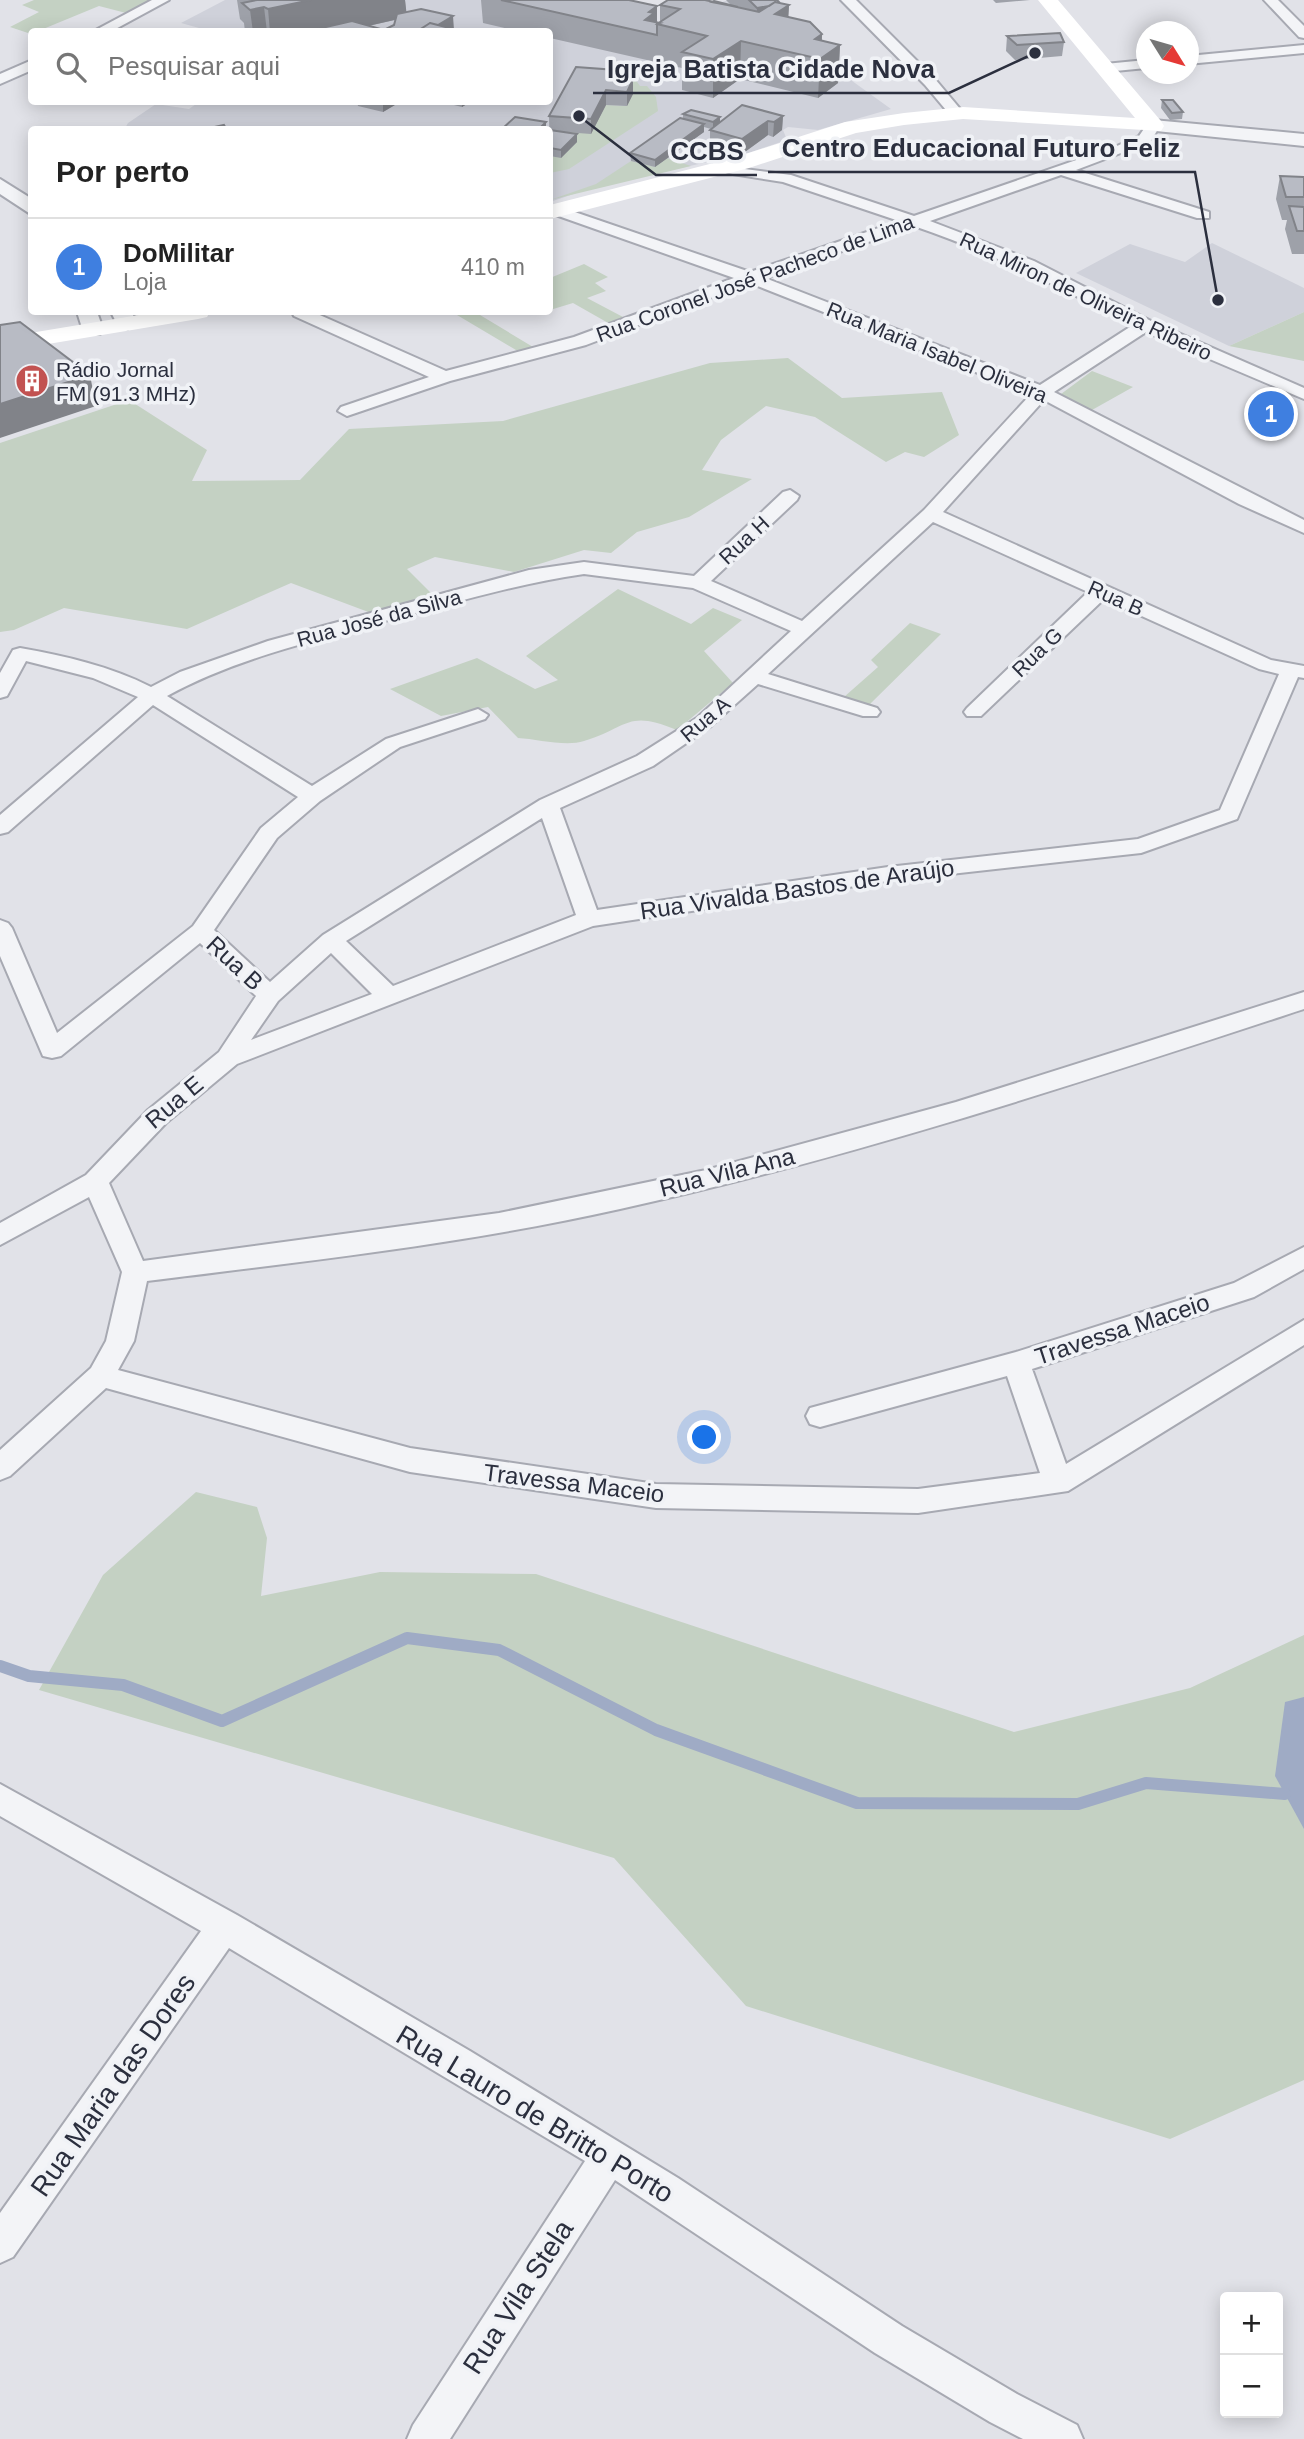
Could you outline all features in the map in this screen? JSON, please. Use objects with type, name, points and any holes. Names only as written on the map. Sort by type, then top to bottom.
[{"type":"main road","points":[[1048,0],[1153,126]]},
{"type":"main road","points":[[553,211],[719,168],[853,127],[962,113],[1153,126]]},
{"type":"main road","points":[[0,345],[89,320],[154,315]]},
{"type":"street","points":[[106,28],[162,0]]},
{"type":"street","points":[[848,0],[962,113]]},
{"type":"street","points":[[871,1],[962,113]]},
{"type":"street","points":[[1275,4],[1304,8]]},
{"type":"street","points":[[1275,4],[1304,34]]},
{"type":"street","points":[[1199,59],[1304,48]]},
{"type":"street","points":[[1105,68],[1136,65]]},
{"type":"street","points":[[2,77],[28,66]]},
{"type":"street","points":[[2,77],[28,80]]},
{"type":"street","points":[[1153,126],[1304,141]]},
{"type":"street","name":"Rua Coronel José Pacheco de Lima","points":[[346,411],[444,377],[565,347],[656,310],[1140,142],[1148,136],[1153,126]]},
{"type":"street","points":[[770,152],[776,169],[786,178]]},
{"type":"street","name":"Rua Miron de Oliveira Ribeiro","points":[[719,168],[786,178],[1001,251],[1145,325],[1304,394]]},
{"type":"street","points":[[0,170],[28,185]]},
{"type":"street","points":[[1061,170],[1203,215]]},
{"type":"street","points":[[0,185],[28,206]]},
{"type":"street","name":"Rua Maria Isabel Oliveira","points":[[553,211],[751,278],[1042,392],[1246,500],[1304,527]]},
{"type":"street","points":[[307,315],[444,377]]},
{"type":"street","name":"Rua A","points":[[228,1058],[249,1022],[270,995],[331,940],[548,805],[645,761],[677,743],[931,514],[1042,392],[1145,325]]},
{"type":"street","name":"Rua H","points":[[698,583],[790,496]]},
{"type":"street","name":"Rua B","points":[[931,514],[1266,665],[1297,671]]},
{"type":"street","name":"Rua José da Silva","points":[[0,827],[154,694],[208,667],[529,576],[584,568],[698,583],[804,630]]},
{"type":"street","name":"Rua G","points":[[974,712],[1100,592]]},
{"type":"street","points":[[0,692],[20,654],[91,667],[154,694],[312,796]]},
{"type":"street","name":"Rua Vivalda Bastos de Araújo","points":[[228,1058],[589,919],[792,887],[1106,851],[1154,841],[1229,814],[1297,671]]},
{"type":"street","points":[[754,676],[870,712]]},
{"type":"street","points":[[0,928],[52,1050],[201,931],[269,833],[312,796],[393,743],[478,715]]},
{"type":"street","points":[[548,805],[589,919]]},
{"type":"street","name":"Rua B","points":[[201,931],[270,995]]},
{"type":"street","points":[[331,940],[390,997]]},
{"type":"street","name":"Rua Vila Ana","points":[[135,1272],[476,1228],[621,1199],[937,1119],[1304,1000]]},
{"type":"street","name":"Rua E","points":[[95,1182],[122,1148],[186,1090],[228,1058]]},
{"type":"street","points":[[0,1235],[95,1182],[135,1272],[120,1341],[101,1376],[0,1468]]},
{"type":"street","name":"Travessa Maceio","points":[[1058,1483],[1016,1363],[1244,1290],[1304,1257]]},
{"type":"street","name":"Travessa Maceio","points":[[101,1376],[410,1460],[656,1496],[918,1501],[1058,1483],[1300,1334]]},
{"type":"street","points":[[820,1416],[1016,1363]]},
{"type":"street","name":"Rua Lauro de Britto Porto","points":[[0,1799],[225,1926],[609,2156],[882,2334],[1019,2417],[1063,2439]]},
{"type":"street","name":"Rua Maria das Dores","points":[[0,2244],[225,1926]]},
{"type":"street","name":"Rua Vila Stela","points":[[427,2439],[609,2156]]},
{"type":"shaded area","points":[[225,0],[591,0],[658,25],[728,0],[830,65],[891,109],[818,130],[788,127],[783,130],[787,140],[748,153],[591,188],[553,201],[553,126],[126,126],[155,105],[189,109],[195,105],[553,105],[553,28],[199,28],[181,23]]},
{"type":"shaded area","points":[[1212,243],[1304,288],[1304,312],[1229,346],[1076,273],[1130,244],[1185,262]]},
{"type":"green space","points":[[34,0],[152,0],[126,13],[99,6],[46,28],[28,28],[28,33],[10,27],[39,12],[22,5]]},
{"type":"green space","points":[[627,76],[635,79],[640,86],[647,86],[656,97],[658,111],[569,169],[553,172],[553,156],[561,157],[553,138],[553,130],[606,105],[627,106],[607,77]]},
{"type":"green space","points":[[667,158],[691,166],[553,199],[596,184],[631,161],[655,167]]},
{"type":"green space","points":[[584,264],[608,277],[595,283],[606,291],[587,298],[623,317],[610,324],[573,303],[553,309],[553,277]]},
{"type":"green space","points":[[1304,312],[1304,361],[1229,346]]},
{"type":"green space","points":[[457,315],[480,315],[538,350],[521,353]]},
{"type":"green space","points":[[788,358],[842,398],[942,392],[959,435],[924,457],[905,452],[886,462],[815,417],[766,406],[721,440],[702,470],[752,479],[689,517],[637,532],[611,553],[584,550],[514,572],[435,557],[407,569],[433,595],[371,613],[291,583],[187,629],[64,608],[14,630],[0,632],[0,443],[129,400],[207,450],[192,481],[300,480],[349,429],[503,421],[710,363]]},
{"type":"green space","points":[[1092,371],[1133,387],[1092,410],[1061,394]]},
{"type":"green space","points":[[618,589],[691,624],[713,608],[742,620],[704,651],[733,683],[677,730],[648,721],[637,721],[577,743],[518,738],[488,707],[441,716],[390,689],[477,658],[535,689],[558,680],[526,656]]},
{"type":"green space","points":[[910,623],[941,634],[869,705],[844,697],[878,667],[871,660]]},
{"type":"green space","points":[[196,1492],[257,1507],[267,1538],[261,1596],[380,1572],[536,1574],[1014,1732],[1190,1688],[1304,1635],[1304,2080],[1170,2139],[746,2006],[614,1858],[39,1690],[103,1575]]},
{"type":"water","points":[[1304,1697],[1304,1829],[1275,1776],[1285,1702]]},
{"type":"building","points":[[257,0],[311,0],[250,10],[242,3]]},
{"type":"building","points":[[501,0],[629,0],[657,6],[649,12],[654,13],[645,20],[660,23],[657,24],[657,35]]},
{"type":"building","points":[[668,0],[705,0],[759,12],[775,2],[789,5],[775,14],[810,22],[822,34],[815,39],[840,45],[820,59],[741,41],[713,59],[682,52],[707,36],[657,24],[680,9],[660,5]]},
{"type":"building","points":[[749,0],[777,0],[780,3],[757,8]]},
{"type":"building","points":[[421,9],[453,16],[438,25],[430,23],[422,28],[388,28],[394,25],[397,14]]},
{"type":"building","points":[[352,21],[377,28],[321,28]]},
{"type":"building","points":[[430,23],[449,28],[422,28]]},
{"type":"building","points":[[1060,33],[1064,42],[1017,45],[1007,36]]},
{"type":"building","points":[[576,67],[616,70],[612,78],[633,79],[627,92],[606,90],[591,119],[549,116]]},
{"type":"building","points":[[1162,100],[1173,100],[1183,112],[1172,113]]},
{"type":"building","points":[[742,105],[783,116],[774,122],[768,121],[742,139],[710,130]]},
{"type":"building","points":[[691,110],[720,117],[713,122],[683,114]]},
{"type":"building","points":[[515,117],[546,122],[542,126],[505,126]]},
{"type":"building","points":[[680,118],[704,124],[655,160],[630,153]]},
{"type":"building","points":[[553,130],[577,134],[561,150],[553,149]]},
{"type":"building","points":[[1280,176],[1304,177],[1304,197],[1286,197]]},
{"type":"building","points":[[1289,206],[1304,207],[1304,231],[1297,231]]},
{"type":"building","points":[[20,322],[90,375],[0,404],[0,325]]},
{"type":"waterway","points":[[0,1666],[29,1676],[123,1685],[222,1721],[407,1638],[499,1650],[656,1730],[857,1803],[1078,1804],[1146,1783],[1285,1794]]},
{"type":"place","name":"Igreja Batista Cidade Nova","points":[[1035,53]]},
{"type":"place","name":"CCBS","points":[[579,116]]},
{"type":"place","name":"Centro Educacional Futuro Feliz","points":[[1218,300]]},
{"type":"place","name":"Rádio Jornal FM (91.3 MHz)","points":[[32,381]]},
{"type":"place","name":"DoMilitar","points":[[1271,414]]}]
